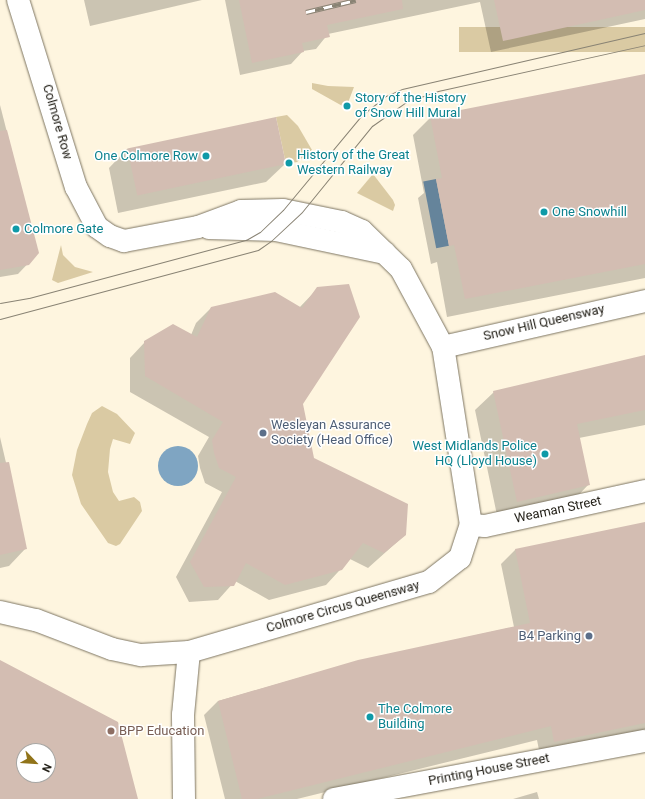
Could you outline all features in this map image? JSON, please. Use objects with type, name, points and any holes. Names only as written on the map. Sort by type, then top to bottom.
[{"type":"street","name":"Colmore Row","points":[[18,0],[76,187],[97,227],[110,236]]},
{"type":"street","points":[[26,25],[30,0]]},
{"type":"street","name":"Colmore Circus Queensway","points":[[10,614],[112,649],[141,655],[189,652],[429,582],[460,558],[471,525],[443,346],[401,269],[362,231],[342,222],[302,212],[241,211],[198,227],[124,241],[110,236]]},
{"type":"street","name":"Snow Hill Queensway","points":[[443,346],[645,301]]},
{"type":"street","name":"Weaman Street","points":[[471,525],[485,526],[645,491]]},
{"type":"street","points":[[0,623],[10,614]]},
{"type":"street","points":[[184,799],[183,715],[189,652]]},
{"type":"street","name":"Printing House Street","points":[[334,799],[645,741]]},
{"type":"shaded area","points":[[459,27],[645,27],[645,52],[459,52]]},
{"type":"shaded area","points":[[312,83],[328,86],[354,87],[346,108],[312,89]]},
{"type":"shaded area","points":[[287,115],[298,126],[312,150],[297,162],[286,164],[276,117]]},
{"type":"shaded area","points":[[373,174],[393,200],[395,205],[393,211],[357,193]]},
{"type":"shaded area","points":[[61,245],[63,255],[75,267],[93,272],[58,283],[52,280]]},
{"type":"shaded area","points":[[102,406],[117,414],[135,433],[130,444],[113,439],[110,449],[108,472],[113,492],[119,501],[134,497],[140,502],[142,511],[120,544],[116,546],[108,543],[81,504],[72,475],[77,450],[87,424],[92,413]]},
{"type":"water","points":[[436,179],[449,246],[436,248],[423,181]]},
{"type":"water","points":[[178,446],[186,448],[192,452],[196,458],[198,466],[196,474],[192,480],[186,484],[178,486],[170,484],[164,480],[160,474],[158,466],[160,458],[164,452],[170,448]]},
{"type":"building","points":[[239,0],[402,0],[403,9],[327,25],[330,37],[302,43],[304,52],[252,63]]},
{"type":"building","points":[[494,0],[645,0],[645,10],[503,41]]},
{"type":"building","name":"One Snowhill","points":[[645,74],[645,264],[465,299],[454,245],[449,246],[436,179],[442,178],[430,116]]},
{"type":"building","name":"One Colmore Row","points":[[276,117],[286,164],[137,196],[127,149]]},
{"type":"building","name":"Colmore Gate","points":[[7,130],[39,253],[29,265],[0,270],[0,131]]},
{"type":"building","name":"Wesleyan Assurance Society (Head Office)","points":[[349,284],[360,317],[303,404],[314,458],[408,504],[406,535],[384,553],[363,543],[342,570],[285,585],[246,563],[234,586],[204,587],[190,562],[236,477],[219,468],[214,453],[212,440],[223,422],[145,376],[144,341],[173,324],[197,337],[211,307],[275,292],[302,308],[317,287]]},
{"type":"building","name":"West Midlands Police HQ (Lloyd House)","points":[[645,355],[645,410],[577,424],[590,485],[517,502],[493,391]]},
{"type":"building","points":[[9,462],[27,549],[0,555],[0,463]]},
{"type":"building","points":[[645,522],[645,723],[554,742],[551,726],[257,799],[242,799],[218,701],[358,660],[530,623],[515,549]]},
{"type":"building","points":[[0,660],[118,722],[138,799],[0,799]]},
{"type":"tram line","points":[[0,303],[29,298],[246,240],[260,232],[283,210],[361,116],[386,96],[402,89],[645,33]]},
{"type":"tram line","points":[[0,319],[258,250],[271,241],[302,212],[372,126],[406,102],[438,91],[645,45]]},
{"type":"railway","points":[[306,12],[356,0]]},
{"type":"place","name":"Story of the History of Snow Hill Mural","points":[[347,106]]},
{"type":"place","name":"One Colmore Row","points":[[206,156]]},
{"type":"place","name":"History of the Great Western Railway","points":[[289,163]]},
{"type":"place","name":"One Snowhill","points":[[544,212]]},
{"type":"place","name":"Colmore Gate","points":[[16,229]]},
{"type":"place","name":"Wesleyan Assurance Society (Head Office)","points":[[263,433]]},
{"type":"place","name":"West Midlands Police HQ (Lloyd House)","points":[[545,454]]},
{"type":"place","name":"B4 Parking","points":[[589,636]]},
{"type":"place","name":"The Colmore Building","points":[[370,717]]},
{"type":"place","name":"BPP Education","points":[[111,731]]}]
